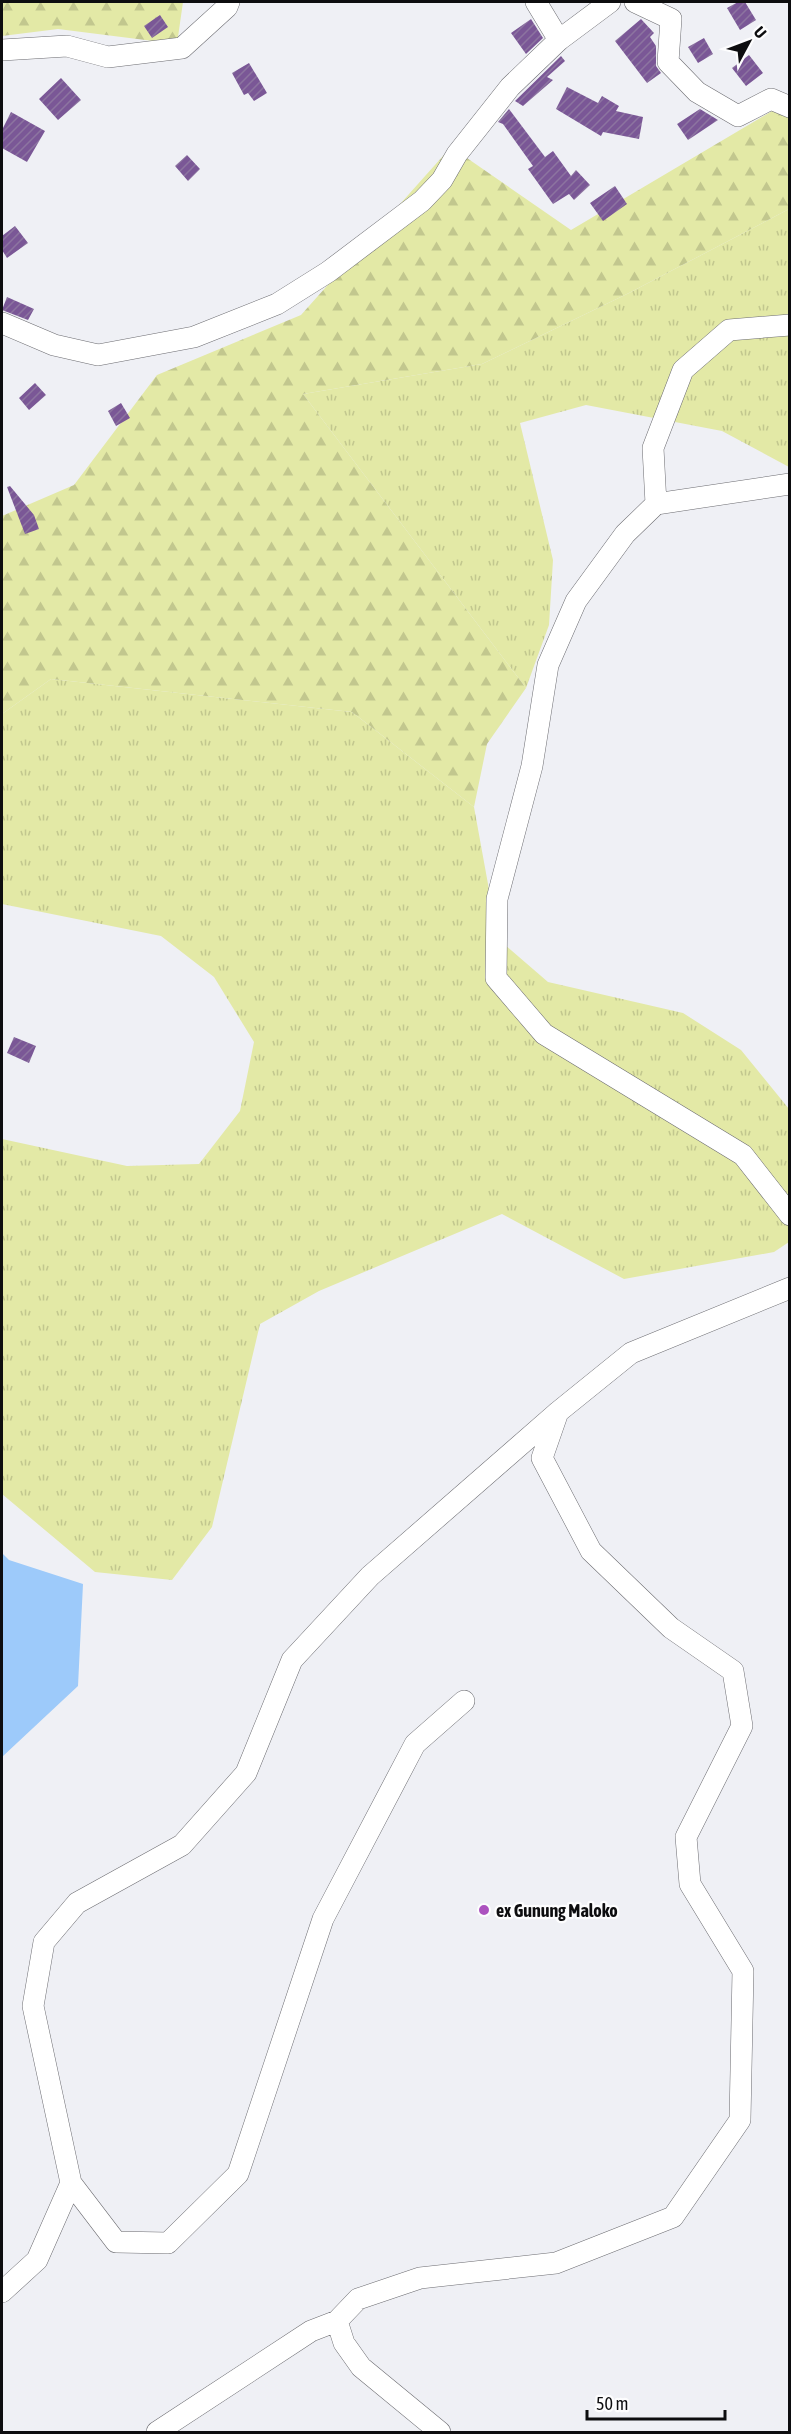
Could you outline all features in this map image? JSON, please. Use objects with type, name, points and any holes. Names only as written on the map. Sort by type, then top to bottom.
[{"type":"street","points":[[2,50],[67,46],[108,57],[182,48],[230,2]]},
{"type":"street","points":[[536,2],[559,40]]},
{"type":"street","points":[[2,323],[54,345],[98,355],[194,337],[277,304],[328,272],[422,201],[442,180],[458,153],[510,87],[559,40],[610,2]]},
{"type":"street","points":[[635,2],[671,19],[668,62],[697,92],[738,116],[771,99],[789,107]]},
{"type":"street","points":[[656,504],[653,448],[683,370],[729,330],[789,325]]},
{"type":"street","points":[[789,484],[656,504],[625,534],[576,601],[548,665],[532,766],[497,899],[496,978],[544,1034],[742,1155],[789,1215]]},
{"type":"street","points":[[464,1701],[414,1744],[323,1919],[238,2174],[168,2243],[116,2242],[71,2182],[33,2006],[44,1942],[77,1903],[182,1845],[246,1773],[292,1660],[370,1576],[558,1412],[631,1353],[789,1288]]},
{"type":"street","points":[[157,2433],[311,2331],[337,2321],[357,2299],[420,2278],[556,2263],[673,2217],[740,2120],[743,1971],[690,1884],[686,1837],[742,1726],[734,1671],[671,1628],[591,1551],[542,1458],[558,1412]]},
{"type":"street","points":[[2,2292],[37,2260],[71,2182]]},
{"type":"street","points":[[337,2321],[344,2343],[361,2367],[440,2433]]},
{"type":"green space","points":[[2,2],[183,2],[177,44],[58,29],[2,36]]},
{"type":"green space","points":[[789,101],[789,209],[629,293],[482,364],[303,394],[526,688],[487,744],[474,807],[352,712],[51,679],[2,714],[2,516],[74,485],[157,375],[301,315],[451,147],[571,230]]},
{"type":"green space","points":[[789,209],[789,467],[722,431],[586,405],[520,423],[553,560],[549,625],[526,688],[303,394],[482,364],[629,293]]},
{"type":"green space","points":[[51,679],[352,712],[474,807],[498,939],[548,982],[683,1013],[741,1050],[789,1109],[789,1242],[774,1252],[624,1279],[502,1214],[319,1291],[260,1324],[212,1527],[172,1580],[95,1572],[2,1494],[2,1139],[127,1166],[199,1164],[240,1111],[254,1042],[214,977],[161,936],[2,904],[2,714]]},
{"type":"water","points":[[2,1553],[9,1560],[83,1584],[78,1686],[2,1757]]},
{"type":"building","points":[[738,2],[745,2],[756,20],[740,30],[727,8]]},
{"type":"building","points":[[160,15],[168,27],[152,38],[144,26]]},
{"type":"building","points":[[531,19],[543,38],[526,54],[511,33]]},
{"type":"building","points":[[641,19],[654,33],[650,37],[656,46],[656,66],[661,73],[647,83],[615,41]]},
{"type":"building","points":[[704,38],[713,54],[698,63],[688,47]]},
{"type":"building","points":[[749,55],[763,73],[746,86],[732,68]]},
{"type":"building","points":[[561,56],[565,61],[547,77],[553,80],[523,106],[515,101]]},
{"type":"building","points":[[249,63],[267,93],[254,101],[248,93],[244,95],[232,73]]},
{"type":"building","points":[[61,78],[81,100],[58,120],[39,99]]},
{"type":"building","points":[[567,87],[598,103],[602,96],[619,106],[616,111],[643,117],[639,139],[603,132],[601,136],[556,109]]},
{"type":"building","points":[[509,109],[545,157],[553,151],[571,176],[576,170],[590,185],[574,200],[569,194],[553,204],[528,169],[533,166],[503,124],[498,122]]},
{"type":"building","points":[[700,109],[718,120],[688,140],[677,124]]},
{"type":"building","points":[[11,112],[45,131],[27,162],[2,148],[2,130]]},
{"type":"building","points":[[187,155],[200,169],[188,181],[175,166]]},
{"type":"building","points":[[615,186],[627,204],[603,221],[590,203]]},
{"type":"building","points":[[15,226],[28,243],[7,258],[2,250],[2,236]]},
{"type":"building","points":[[7,297],[34,309],[28,320],[2,310]]},
{"type":"building","points":[[35,383],[46,395],[29,410],[19,398]]},
{"type":"building","points":[[121,403],[130,418],[116,426],[108,411]]},
{"type":"building","points":[[10,486],[34,515],[39,529],[25,534],[7,487]]},
{"type":"building","points":[[14,1037],[36,1046],[29,1063],[7,1053]]},
{"type":"place","name":"ex Gunung Maloko","points":[[484,1910]]}]
